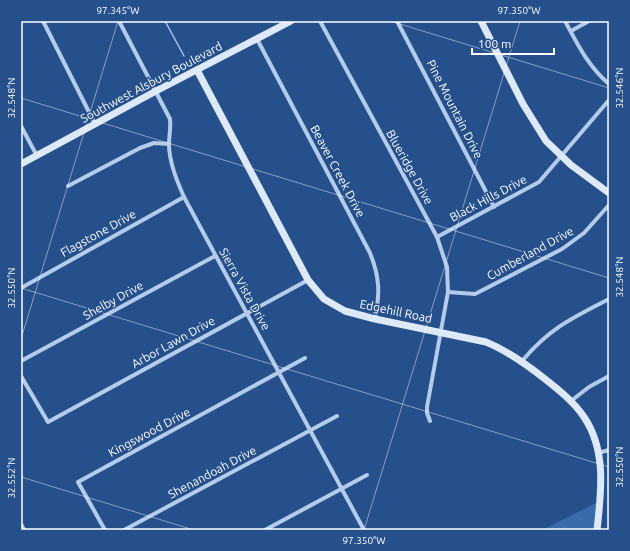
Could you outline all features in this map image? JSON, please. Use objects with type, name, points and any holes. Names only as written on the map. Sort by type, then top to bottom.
[{"type":"street","points":[[43,21],[95,124]]},
{"type":"street","name":"Sierra Vista Drive","points":[[118,21],[170,119],[171,129],[169,144],[177,181],[184,197],[215,256],[248,312],[279,373],[364,530]]},
{"type":"street","name":"Southwest Alsbury Boulevard","points":[[21,164],[156,91],[292,21]]},
{"type":"street","name":"Blueridge Drive","points":[[320,21],[437,237],[447,267],[448,292],[442,332],[427,407],[427,413],[430,421]]},
{"type":"street","name":"Pine Mountain Drive","points":[[397,21],[494,207]]},
{"type":"street","points":[[481,21],[535,124],[546,141],[562,157],[609,193]]},
{"type":"street","points":[[565,21],[586,59],[596,72],[609,84]]},
{"type":"street","points":[[571,31],[589,21]]},
{"type":"street","name":"Beaver Creek Drive","points":[[257,39],[370,253],[377,270],[379,287],[375,319]]},
{"type":"street","name":"Edgehill Road","points":[[197,70],[308,280],[324,299],[345,311],[375,319],[486,342],[503,349],[522,361],[571,401],[584,416],[591,428],[598,453],[602,478],[597,530]]},
{"type":"street","name":"Black Hills Drive","points":[[437,237],[538,182],[562,157],[609,100]]},
{"type":"street","points":[[21,126],[37,156]]},
{"type":"street","points":[[68,186],[140,148],[154,143],[169,144]]},
{"type":"street","name":"Flagstone Drive","points":[[21,288],[184,197]]},
{"type":"street","name":"Cumberland Drive","points":[[448,292],[475,294],[562,249],[584,233],[609,205]]},
{"type":"street","name":"Shelby Drive","points":[[21,361],[215,256]]},
{"type":"street","name":"Arbor Lawn Drive","points":[[21,376],[48,422],[308,280]]},
{"type":"street","points":[[522,361],[556,328],[609,299]]},
{"type":"street","points":[[279,373],[305,358]]},
{"type":"street","name":"Kingswood Drive","points":[[105,530],[78,482],[279,373]]},
{"type":"street","points":[[571,401],[589,387],[609,376]]},
{"type":"street","name":"Shenandoah Drive","points":[[124,530],[337,416]]},
{"type":"street","points":[[598,453],[609,450]]},
{"type":"street","points":[[265,530],[272,528],[367,475]]},
{"type":"street","points":[[21,524],[24,530]]},
{"type":"shaded area","points":[[600,501],[595,530],[542,530]]},
{"type":"waterway","points":[[165,21],[184,56]]}]
